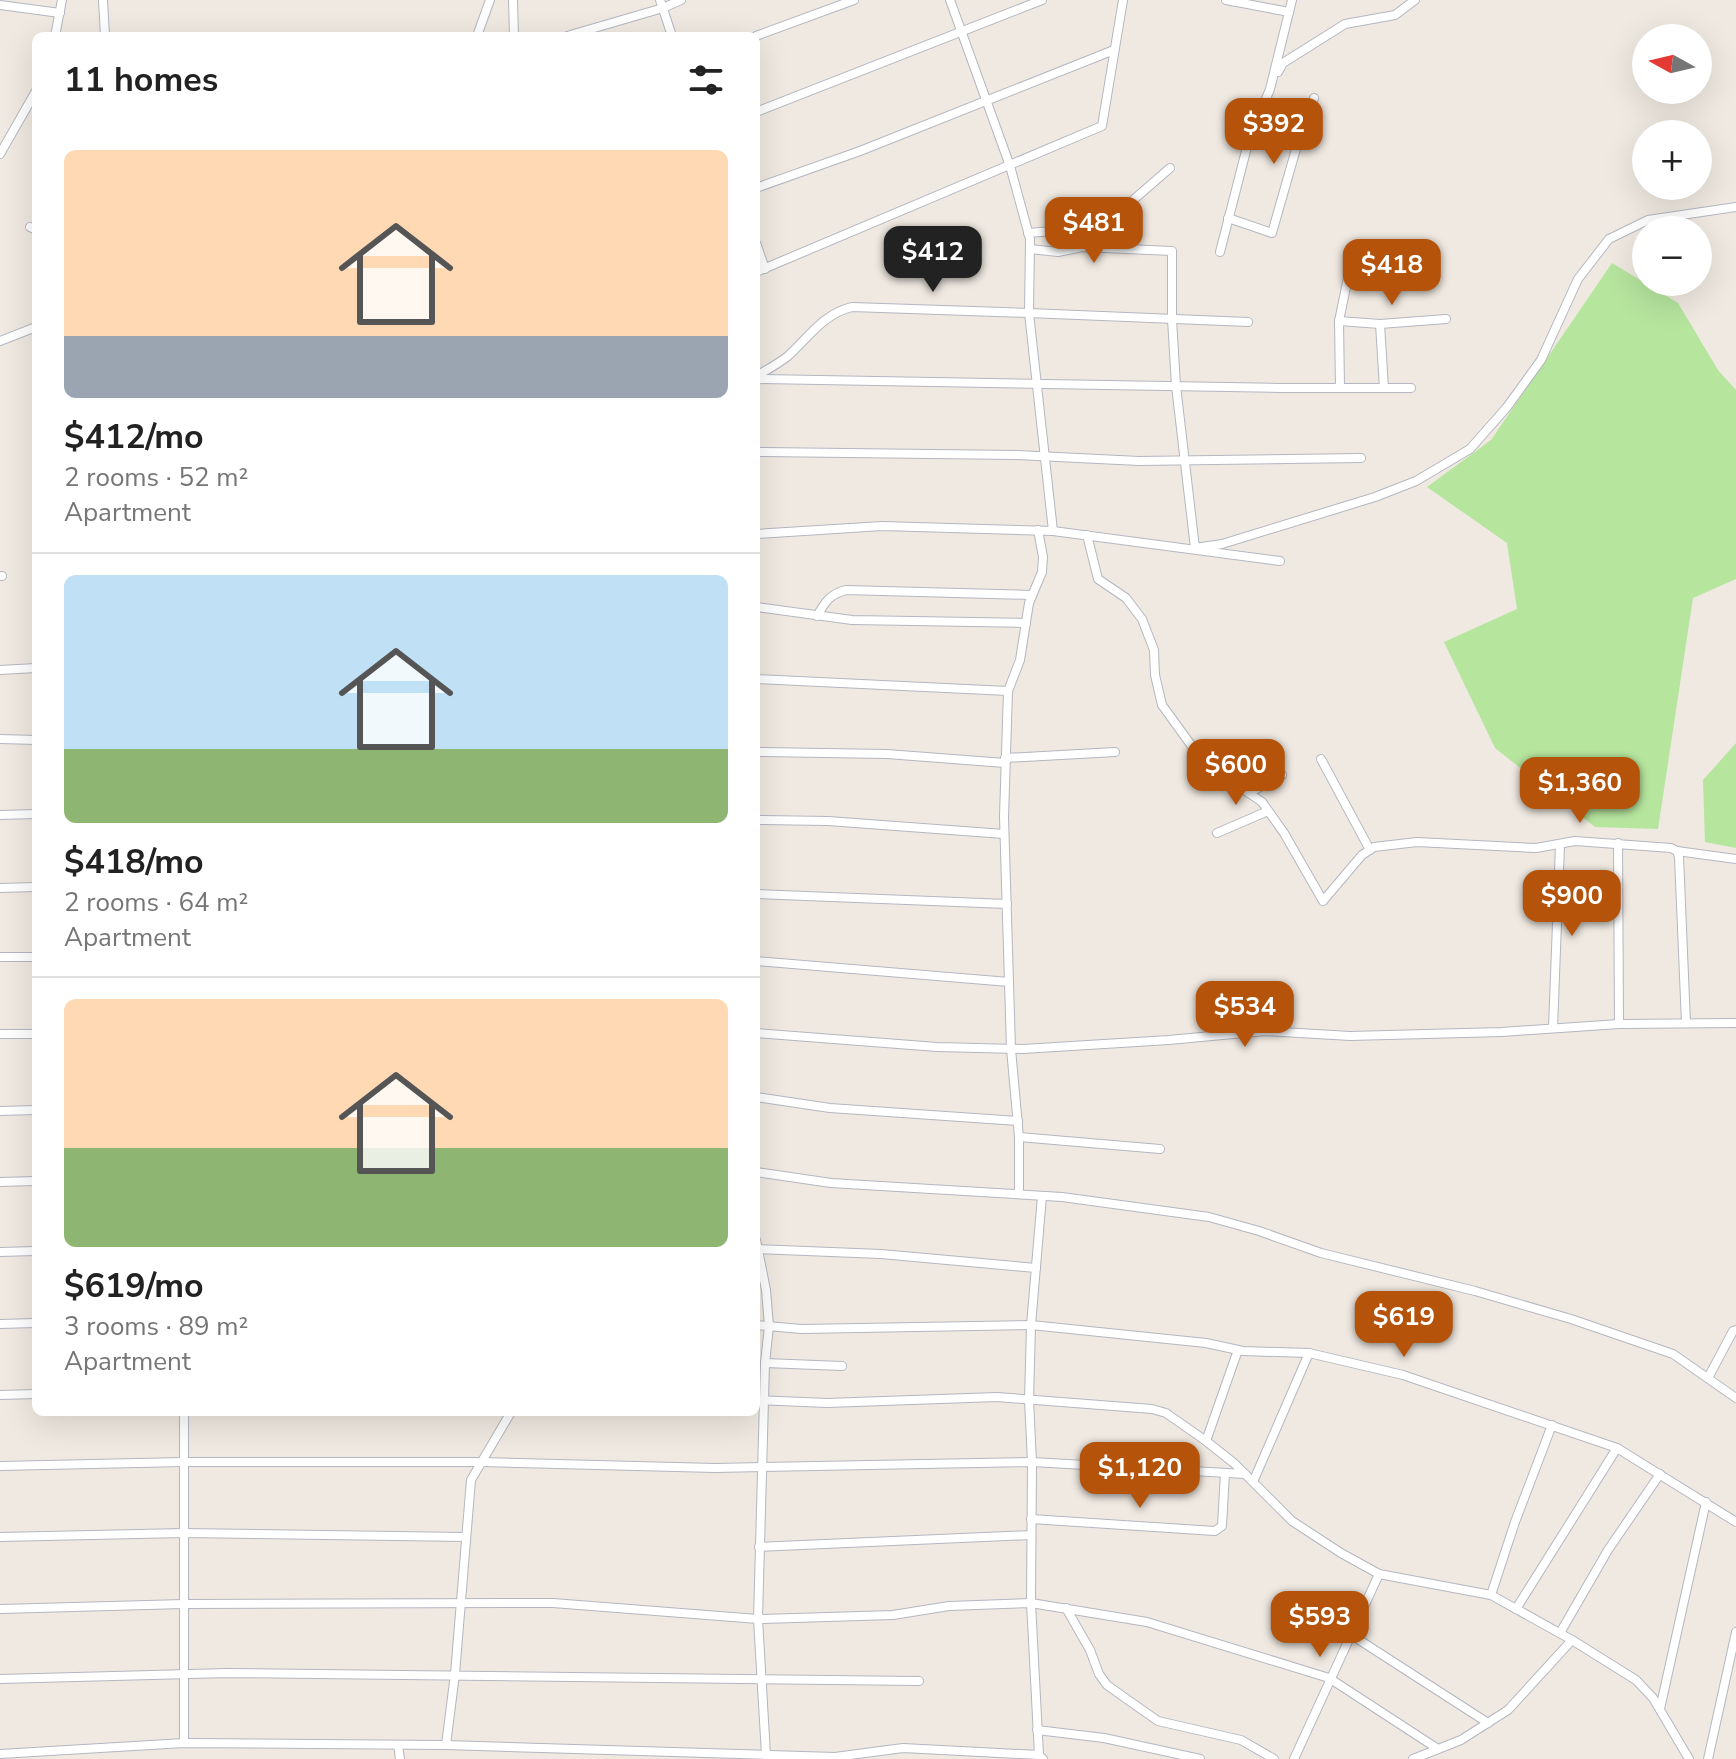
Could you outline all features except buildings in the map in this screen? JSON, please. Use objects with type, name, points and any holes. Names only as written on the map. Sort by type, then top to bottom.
[{"type":"street","points":[[56,32],[62,0]]},
{"type":"street","points":[[103,0],[105,32]]},
{"type":"street","points":[[478,32],[490,0]]},
{"type":"street","points":[[513,0],[514,32]]},
{"type":"street","points":[[579,32],[681,0]]},
{"type":"street","points":[[760,35],[854,0]]},
{"type":"street","points":[[950,0],[1010,166],[1028,233],[1029,313],[1053,531]]},
{"type":"street","points":[[760,110],[1042,0]]},
{"type":"street","points":[[760,270],[1102,126],[1123,0]]},
{"type":"street","points":[[1226,0],[1289,12]]},
{"type":"street","points":[[1220,252],[1248,143],[1272,80],[1292,0]]},
{"type":"street","points":[[1272,80],[1283,63],[1345,24],[1395,15],[1415,0]]},
{"type":"street","points":[[661,4],[671,32]]},
{"type":"street","points":[[0,5],[60,13]]},
{"type":"street","points":[[760,187],[860,151],[1114,50]]},
{"type":"street","points":[[0,154],[32,98]]},
{"type":"street","points":[[1228,218],[1272,233],[1314,98]]},
{"type":"street","points":[[1028,233],[1064,230],[1117,214],[1170,168]]},
{"type":"street","points":[[1195,548],[1222,544],[1375,497],[1416,481],[1470,449],[1507,407],[1541,360],[1578,279],[1609,239],[1648,220],[1736,207]]},
{"type":"street","points":[[1030,249],[1058,252],[1082,247],[1172,251],[1176,386],[1195,548]]},
{"type":"street","points":[[1340,388],[1339,321],[1351,263]]},
{"type":"street","points":[[760,375],[789,355],[825,318],[852,307],[1248,322]]},
{"type":"street","points":[[1339,321],[1380,324],[1446,319]]},
{"type":"street","points":[[1380,324],[1384,388]]},
{"type":"street","points":[[0,341],[32,329]]},
{"type":"street","points":[[760,378],[1411,388]]},
{"type":"street","points":[[760,452],[1017,455],[1139,461],[1361,458]]},
{"type":"street","points":[[760,534],[882,526],[1038,530],[1280,561]]},
{"type":"street","points":[[1019,1194],[1004,834],[1005,760],[1008,691],[1020,660],[1032,595],[1042,572],[1043,557],[1038,530]]},
{"type":"street","points":[[1087,535],[1098,579],[1126,598],[1142,619],[1154,650],[1155,675],[1162,705],[1191,745],[1227,778],[1262,802],[1323,901],[1362,855],[1370,850],[1417,842],[1536,848],[1575,841],[1618,843],[1736,859]]},
{"type":"street","points":[[817,616],[825,601],[834,593],[846,590],[1032,595]]},
{"type":"street","points":[[760,608],[852,620],[1026,623]]},
{"type":"street","points":[[0,670],[32,668]]},
{"type":"street","points":[[760,679],[1008,691]]},
{"type":"street","points":[[0,739],[32,740]]},
{"type":"street","points":[[760,752],[1005,760],[1115,752]]},
{"type":"street","points":[[1321,759],[1370,850]]},
{"type":"street","points":[[1249,793],[1282,775]]},
{"type":"street","points":[[1217,833],[1268,811]]},
{"type":"street","points":[[0,815],[32,814]]},
{"type":"street","points":[[760,820],[828,821],[1004,834]]},
{"type":"street","points":[[1618,843],[1619,1024]]},
{"type":"street","points":[[1553,1028],[1560,845]]},
{"type":"street","points":[[1677,851],[1686,1023]]},
{"type":"street","points":[[0,888],[32,887]]},
{"type":"street","points":[[760,894],[1007,904]]},
{"type":"street","points":[[0,957],[32,957]]},
{"type":"street","points":[[760,961],[1009,982]]},
{"type":"street","points":[[760,1033],[937,1047],[1011,1049],[1265,1031],[1350,1036],[1619,1024],[1736,1023]]},
{"type":"street","points":[[0,1034],[32,1034]]},
{"type":"street","points":[[760,1098],[830,1108],[1018,1121]]},
{"type":"street","points":[[0,1111],[32,1110]]},
{"type":"street","points":[[1019,1137],[1160,1149]]},
{"type":"street","points":[[760,1173],[831,1183],[1042,1196],[1209,1217],[1321,1253],[1475,1291],[1571,1319],[1673,1354],[1736,1398]]},
{"type":"street","points":[[0,1182],[32,1181]]},
{"type":"street","points":[[0,1754],[184,1743],[446,1745],[836,1758],[903,1748],[1041,1757],[1031,1603],[1029,1400],[1031,1325],[1042,1196]]},
{"type":"street","points":[[760,1249],[881,1254],[1036,1268]]},
{"type":"street","points":[[0,1252],[32,1251]]},
{"type":"street","points":[[760,1265],[769,1326],[760,1400],[758,1619],[766,1755]]},
{"type":"street","points":[[0,1324],[32,1323]]},
{"type":"street","points":[[760,1325],[801,1329],[1031,1325],[1206,1343],[1238,1350],[1309,1353],[1403,1375],[1617,1448],[1736,1522]]},
{"type":"street","points":[[1708,1378],[1736,1330]]},
{"type":"street","points":[[1206,1441],[1238,1350]]},
{"type":"street","points":[[1253,1482],[1309,1353]]},
{"type":"street","points":[[765,1363],[842,1366]]},
{"type":"street","points":[[0,1395],[32,1394]]},
{"type":"street","points":[[760,1400],[827,1403],[997,1397],[1152,1409],[1166,1413],[1245,1474],[1292,1521],[1341,1553],[1379,1574],[1491,1595],[1636,1680],[1653,1698],[1689,1759]]},
{"type":"street","points":[[184,1416],[184,1743]]},
{"type":"street","points":[[446,1745],[471,1480],[509,1416]]},
{"type":"street","points":[[1491,1595],[1552,1425]]},
{"type":"street","points":[[1516,1609],[1617,1448]]},
{"type":"street","points":[[0,1466],[184,1462],[481,1462],[761,1467],[1032,1462],[1245,1474]]},
{"type":"street","points":[[1031,1519],[1215,1531],[1222,1526],[1225,1473]]},
{"type":"street","points":[[1560,1633],[1608,1550],[1660,1474]]},
{"type":"street","points":[[1660,1710],[1706,1502]]},
{"type":"street","points":[[0,1537],[184,1533],[466,1537]]},
{"type":"street","points":[[759,1547],[1031,1535]]},
{"type":"street","points":[[1294,1759],[1379,1574]]},
{"type":"street","points":[[0,1609],[184,1604],[553,1603],[758,1619],[893,1615],[949,1606],[1031,1603],[1147,1622],[1329,1678],[1438,1749]]},
{"type":"street","points":[[1066,1608],[1107,1685],[1158,1721],[1241,1740],[1274,1759]]},
{"type":"street","points":[[1708,1759],[1736,1632]]},
{"type":"street","points":[[1350,1634],[1488,1723]]},
{"type":"street","points":[[1413,1759],[1461,1740],[1508,1710],[1572,1640]]},
{"type":"street","points":[[0,1679],[228,1673],[919,1681]]},
{"type":"street","points":[[1037,1730],[1104,1738],[1200,1759]]},
{"type":"street","points":[[398,1745],[400,1759]]},
{"type":"green space","points":[[1612,263],[1632,275],[1632,296],[1666,296],[1678,303],[1718,370],[1736,390],[1736,579],[1693,598],[1658,829],[1595,827],[1495,748],[1444,642],[1517,609],[1507,543],[1427,487],[1491,440]]},
{"type":"green space","points":[[1736,743],[1736,848],[1705,842],[1703,780]]}]
